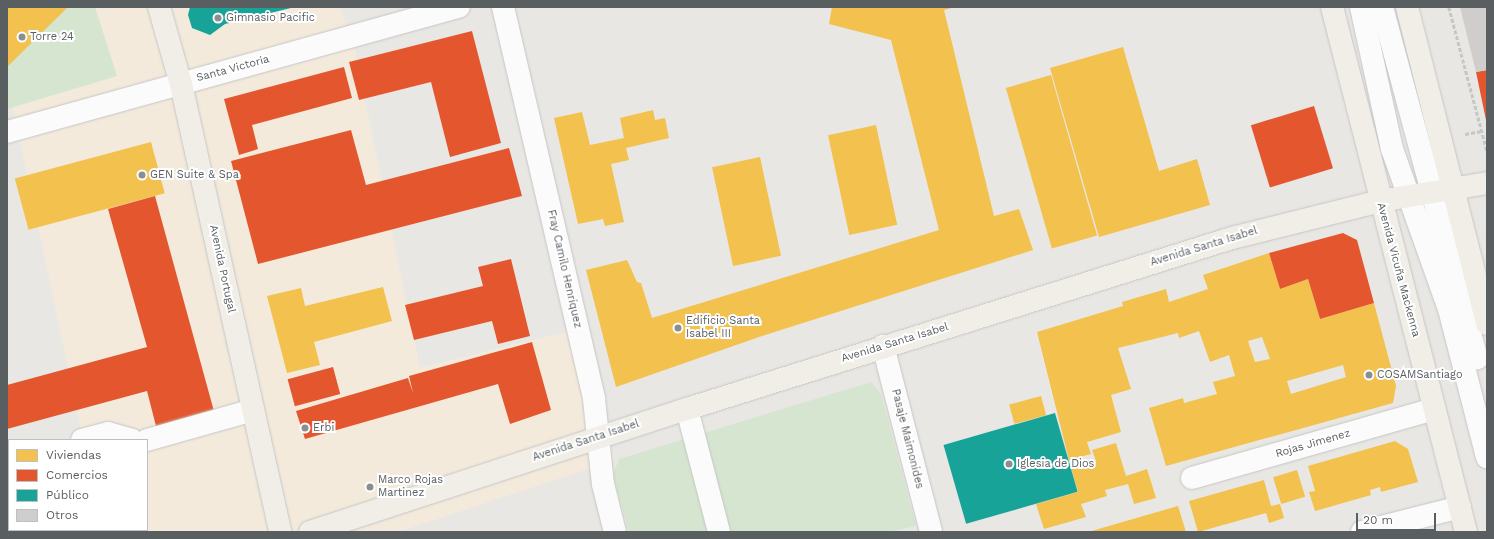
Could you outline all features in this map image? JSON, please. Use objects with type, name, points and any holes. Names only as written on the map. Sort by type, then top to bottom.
[{"type":"main road","name":"Avenida Portugal","points":[[159,7],[181,84],[280,532]]},
{"type":"main road","name":"Avenida Vicuña Mackenna","points":[[1332,7],[1380,201],[1466,532]]},
{"type":"main road","points":[[1407,7],[1487,324]]},
{"type":"main road","name":"Avenida Santa Isabel","points":[[310,532],[883,346],[1289,221],[1380,201],[1487,183]]},
{"type":"street","name":"Santa Victoria","points":[[7,132],[459,7]]},
{"type":"street","name":"Fray Camilo Henríquez","points":[[503,7],[594,399],[603,484],[615,532]]},
{"type":"street","points":[[1361,7],[1386,129],[1408,196],[1449,309],[1487,458]]},
{"type":"street","points":[[1382,7],[1487,398]]},
{"type":"street","name":"Pasaje Maimonides","points":[[883,346],[931,532]]},
{"type":"street","points":[[686,409],[719,532]]},
{"type":"street","name":"Rojas Jimenez","points":[[1192,478],[1434,409]]},
{"type":"street","points":[[148,440],[253,410]]},
{"type":"street","points":[[86,439],[108,433],[129,439]]},
{"type":"street","points":[[1362,532],[1460,507]]},
{"type":"path","points":[[1449,7],[1487,150]]},
{"type":"shaded area","points":[[95,7],[340,7],[354,46],[420,368],[578,329],[615,460],[398,532],[102,532],[148,531],[148,439],[83,439],[13,107],[116,76]]},
{"type":"green space","points":[[7,7],[95,7],[117,76],[7,109]]},
{"type":"green space","points":[[871,382],[881,394],[916,526],[888,532],[629,532],[613,475],[619,459]]},
{"type":"building: Viviendas","name":"Torre 24","points":[[7,7],[68,7],[7,67]]},
{"type":"building: Viviendas","points":[[832,7],[955,7],[944,10],[994,216],[1019,209],[1033,250],[759,337],[616,387],[586,270],[627,260],[637,282],[641,283],[652,318],[939,230],[891,40],[829,24]]},
{"type":"building: Viviendas","points":[[1123,47],[1159,171],[1197,159],[1210,205],[1099,237],[1050,68]]},
{"type":"building: Viviendas","points":[[1051,75],[1097,236],[1052,248],[1006,88]]},
{"type":"building: Viviendas","points":[[653,110],[655,120],[665,118],[669,138],[626,148],[629,160],[611,164],[624,222],[605,226],[603,219],[578,224],[554,118],[582,112],[590,145],[624,138],[620,118]]},
{"type":"building: Viviendas","points":[[876,125],[897,225],[849,235],[828,135]]},
{"type":"building: Viviendas","points":[[151,142],[165,193],[29,230],[15,178]]},
{"type":"building: Viviendas","points":[[760,157],[781,256],[733,266],[712,167]]},
{"type":"building: Viviendas","points":[[1269,253],[1280,289],[1308,279],[1320,319],[1374,303],[1396,386],[1393,403],[1166,466],[1149,408],[1183,398],[1184,403],[1217,394],[1213,382],[1235,376],[1229,355],[1210,362],[1199,331],[1179,338],[1178,333],[1118,348],[1131,389],[1111,395],[1121,432],[1087,442],[1091,454],[1069,460],[1037,332],[1123,306],[1122,302],[1166,289],[1169,302],[1208,289],[1203,275]],"holes":[[[1262,337],[1270,359],[1255,362],[1248,341]],[[1343,365],[1346,377],[1291,394],[1287,381]]]},
{"type":"building: Viviendas","points":[[383,287],[392,321],[314,342],[320,365],[287,373],[267,296],[301,288],[305,306]]},
{"type":"building: Viviendas","points":[[1041,396],[1046,415],[1014,424],[1009,405]]},
{"type":"building: Viviendas","points":[[1395,441],[1408,449],[1418,482],[1381,492],[1380,487],[1370,490],[1371,495],[1315,511],[1309,492],[1315,491],[1308,466]]},
{"type":"building: Viviendas","points":[[1116,443],[1126,476],[1147,469],[1156,498],[1134,504],[1128,484],[1105,490],[1107,496],[1081,504],[1086,517],[1044,529],[1036,504],[1078,492],[1071,468],[1096,461],[1092,450]]},
{"type":"building: Viviendas","points":[[1297,470],[1305,497],[1281,504],[1273,477]]},
{"type":"building: Viviendas","points":[[1264,480],[1271,506],[1280,504],[1284,518],[1269,523],[1266,513],[1198,532],[1189,501]]},
{"type":"building: Viviendas","points":[[1178,506],[1186,532],[1088,532]]},
{"type":"building: Comercios","points":[[472,31],[501,143],[450,157],[431,82],[359,100],[349,62]]},
{"type":"building: Comercios","points":[[344,67],[352,98],[252,125],[258,149],[239,155],[224,99]]},
{"type":"building: Comercios","points":[[1487,70],[1487,120],[1486,120],[1476,72]]},
{"type":"building: Comercios","points":[[1314,106],[1333,168],[1270,187],[1251,125]]},
{"type":"building: Comercios","points":[[351,130],[366,185],[509,148],[522,196],[258,264],[231,161]]},
{"type":"building: Comercios","points":[[155,196],[215,415],[157,430],[147,391],[7,429],[7,385],[147,347],[108,209]]},
{"type":"building: Comercios","points":[[1343,233],[1357,240],[1374,303],[1320,319],[1308,279],[1280,289],[1269,253]]},
{"type":"building: Comercios","points":[[511,259],[530,336],[498,344],[492,321],[414,340],[405,305],[483,286],[478,267]]},
{"type":"building: Comercios","points":[[532,342],[551,410],[510,424],[498,384],[305,439],[296,411],[408,378],[413,393],[409,376]]},
{"type":"building: Comercios","points":[[333,367],[340,394],[295,406],[288,379]]},
{"type":"building: Público","name":"Gimnasio Pacific","points":[[190,7],[291,8],[225,24],[210,35],[192,28],[188,15]]},
{"type":"building: Público","name":"Iglesia de Dios","points":[[1055,413],[1078,492],[966,524],[943,445]]},
{"type":"building: Otros","points":[[1460,7],[1487,7],[1487,70],[1476,72]]},
{"type":"place","name":"Gimnasio Pacific","points":[[218,18]]},
{"type":"place","name":"Torre 24","points":[[22,37]]},
{"type":"place","name":"GEN Suite & Spa","points":[[142,175]]},
{"type":"place","name":"Edificio Santa Isabel III","points":[[678,328]]},
{"type":"place","name":"COSAMSantiago","points":[[1369,375]]},
{"type":"place","name":"Erbi","points":[[305,428]]},
{"type":"place","name":"Iglesia de Dios","points":[[1009,464]]},
{"type":"place","name":"Marco Rojas Martinez","points":[[370,487]]}]
